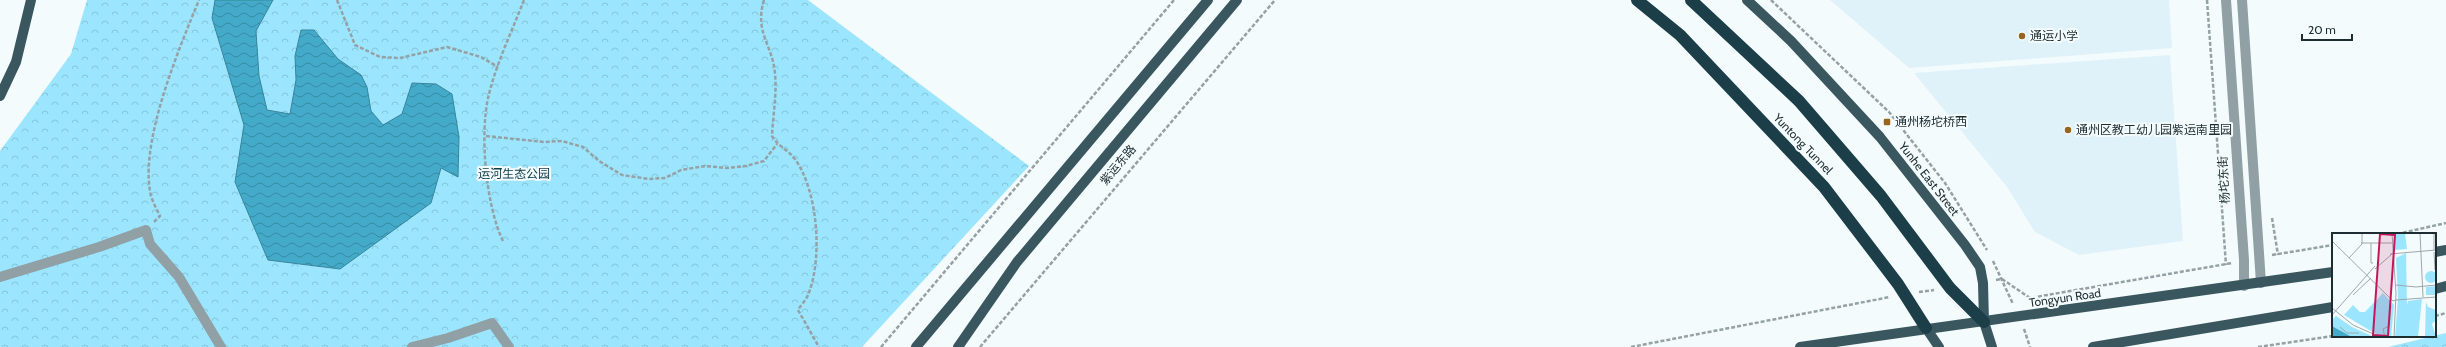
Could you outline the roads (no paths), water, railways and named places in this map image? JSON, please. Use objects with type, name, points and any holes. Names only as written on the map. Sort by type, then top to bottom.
[{"type":"highway","name":"Yuntong Tunnel","points":[[1637,0],[1680,35],[1824,187],[1894,278],[1926,328]]},
{"type":"highway","name":"Yuntong Tunnel","points":[[1691,0],[1799,101],[1881,196],[1950,288],[1984,322]]},
{"type":"main road","points":[[0,96],[16,62],[31,0]]},
{"type":"main road","points":[[916,347],[1208,0]]},
{"type":"main road","name":"紫运东路","points":[[958,347],[1017,262],[1237,0]]},
{"type":"main road","name":"Yunhe East Street","points":[[1747,0],[1791,41],[1874,131],[1965,245],[1980,267],[1983,283],[1984,322],[1992,347]]},
{"type":"main road","points":[[2436,252],[2446,250]]},
{"type":"main road","name":"Tongyun Road","points":[[1800,347],[1926,328],[1984,322],[2244,286],[2332,272]]},
{"type":"main road","points":[[2436,289],[2446,286]]},
{"type":"main road","points":[[2093,347],[2332,307]]},
{"type":"main road","points":[[1926,328],[1939,347]]},
{"type":"street","name":"杨坨东街","points":[[2226,0],[2244,260],[2244,286]]},
{"type":"street","points":[[2242,0],[2261,283]]},
{"type":"street","points":[[0,277],[99,247],[146,230],[150,244],[180,277],[221,347]]},
{"type":"street","points":[[412,347],[448,338],[492,323],[509,347]]},
{"type":"water","points":[[215,0],[273,0],[256,31],[259,76],[267,110],[290,114],[296,80],[295,56],[301,30],[314,30],[338,59],[361,75],[367,87],[371,111],[383,125],[402,114],[412,83],[436,84],[452,94],[459,137],[458,177],[441,168],[431,203],[340,269],[268,260],[235,182],[244,125],[212,18]]},
{"type":"place","name":"通运小学","points":[[2022,36]]},
{"type":"place","name":"通州杨坨桥西","points":[[1887,122]]},
{"type":"place","name":"通州区教工幼儿园紫运南里园","points":[[2068,130]]},
{"type":"park label","name":"运河生态公园","points":[[514,174]]}]
